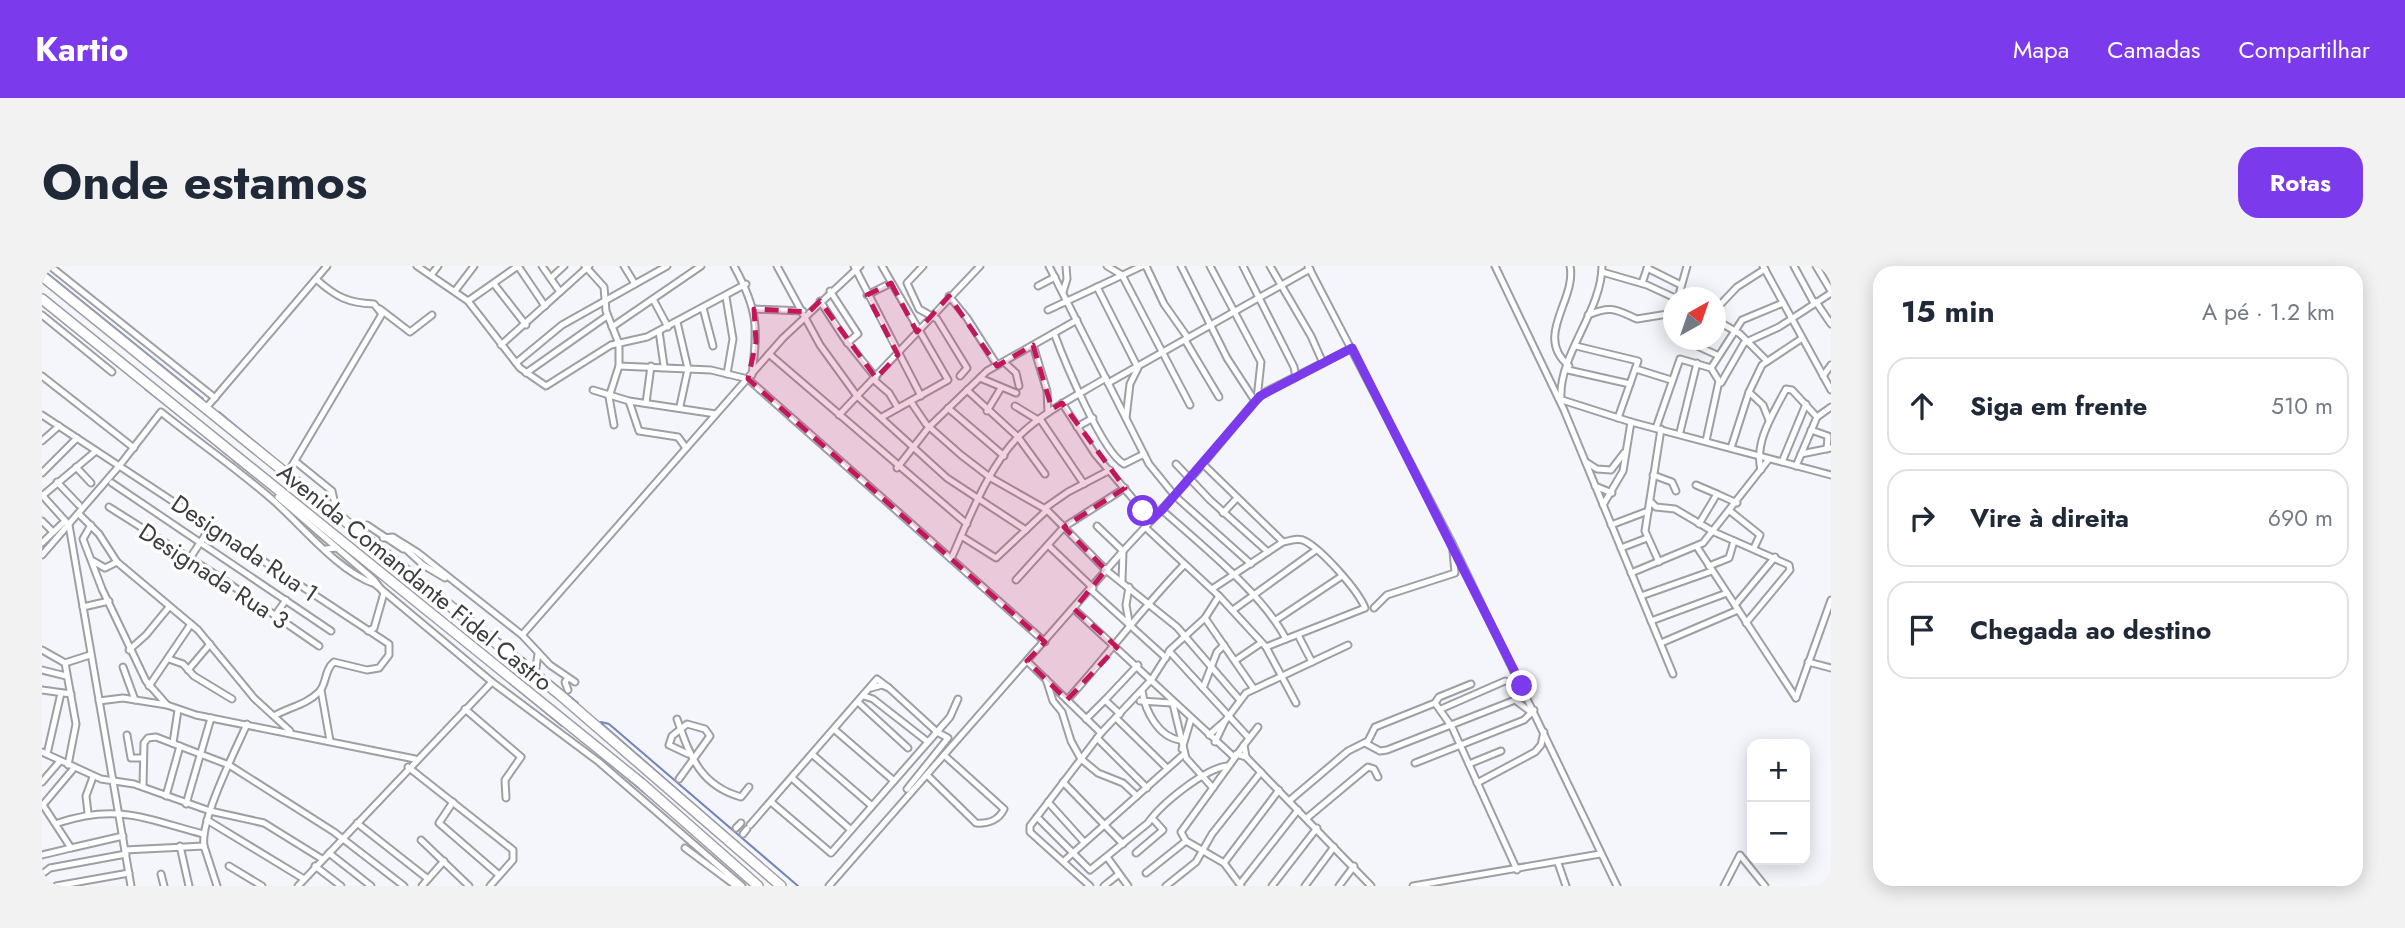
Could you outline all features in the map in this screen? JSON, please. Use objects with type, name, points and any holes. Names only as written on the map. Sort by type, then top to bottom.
[{"type":"highway","name":"Avenida Comandante Fidel Castro","points":[[42,276],[535,674],[781,886]]},
{"type":"highway","name":"Avenida Comandante Fidel Castro","points":[[42,299],[233,453],[278,497],[641,783],[758,886]]},
{"type":"highway","points":[[92,340],[100,342],[106,339],[108,332],[104,325]]},
{"type":"highway","points":[[114,358],[110,351],[112,344],[117,341],[126,342]]},
{"type":"street","points":[[50,266],[215,398]]},
{"type":"street","points":[[206,408],[327,266]]},
{"type":"street","points":[[417,266],[468,301],[516,363],[526,373],[549,386],[611,345],[632,343],[668,327],[746,284]]},
{"type":"street","points":[[431,275],[438,266]]},
{"type":"street","points":[[455,291],[474,266]]},
{"type":"street","points":[[468,301],[518,266],[545,306]]},
{"type":"street","points":[[542,266],[561,292]]},
{"type":"street","points":[[551,278],[564,266]]},
{"type":"street","points":[[624,266],[635,284]]},
{"type":"street","points":[[516,363],[544,338],[666,266]]},
{"type":"street","points":[[612,327],[701,266]]},
{"type":"street","points":[[778,266],[820,345],[857,396],[947,478],[1026,530]]},
{"type":"street","points":[[882,266],[948,378],[947,382],[882,417]]},
{"type":"street","points":[[923,266],[906,282],[919,309],[937,319],[965,362],[966,369],[960,376]]},
{"type":"street","points":[[839,415],[979,266]]},
{"type":"street","points":[[1049,266],[1144,454],[1175,496],[1251,564]]},
{"type":"street","points":[[1063,292],[1067,279],[1066,266]]},
{"type":"street","points":[[1107,266],[1122,275],[1190,405]]},
{"type":"street","points":[[1048,310],[1144,266],[1219,397]]},
{"type":"street","points":[[1181,266],[1211,326],[1256,400]]},
{"type":"street","points":[[1210,266],[1261,362],[1256,400]]},
{"type":"street","points":[[1243,266],[1296,371],[1296,377]]},
{"type":"street","points":[[1270,266],[1323,363]]},
{"type":"street","points":[[1496,266],[1560,399],[1673,674]]},
{"type":"street","points":[[1570,266],[1569,288],[1555,322],[1557,347],[1568,368],[1630,384]]},
{"type":"street","points":[[1642,283],[1647,267],[1681,285],[1687,266]]},
{"type":"street","points":[[1794,266],[1831,324]]},
{"type":"street","points":[[1706,441],[1720,384],[1735,354],[1748,340],[1775,329],[1831,292],[1816,266]]},
{"type":"street","points":[[501,345],[587,267],[601,282],[607,316],[619,344],[619,366],[609,397],[614,425]]},
{"type":"street","points":[[736,267],[746,284],[754,309],[756,342],[750,377]]},
{"type":"street","points":[[522,635],[804,313],[821,301],[856,267],[867,295],[922,396]]},
{"type":"street","points":[[1726,298],[1764,267],[1831,390]]},
{"type":"street","points":[[951,559],[1004,456],[1018,437],[1039,419],[1081,393],[1138,368],[1283,286],[1309,268],[1451,541],[1617,886]]},
{"type":"street","points":[[1560,399],[1602,269],[1631,283],[1642,283],[1663,292]]},
{"type":"street","points":[[1038,286],[1055,277]]},
{"type":"street","points":[[316,279],[340,299],[359,305],[374,304],[410,332],[432,315]]},
{"type":"street","points":[[867,295],[891,283]]},
{"type":"street","points":[[494,284],[526,325]]},
{"type":"street","points":[[1097,287],[1138,368]]},
{"type":"street","points":[[830,291],[858,334],[847,342]]},
{"type":"street","points":[[907,308],[913,295]]},
{"type":"street","points":[[948,296],[1000,363],[1016,373],[1019,386]]},
{"type":"street","points":[[726,297],[733,339],[727,374]]},
{"type":"street","points":[[653,299],[668,327]]},
{"type":"street","points":[[821,301],[847,342],[898,408]]},
{"type":"street","points":[[1711,368],[1743,318],[1783,303]]},
{"type":"street","points":[[1591,307],[1622,310],[1637,319],[1663,315]]},
{"type":"street","points":[[703,308],[713,346]]},
{"type":"street","points":[[907,308],[919,309]]},
{"type":"street","points":[[286,474],[381,316],[380,309]]},
{"type":"street","points":[[754,309],[804,313]]},
{"type":"street","points":[[1588,315],[1601,309]]},
{"type":"street","points":[[42,315],[112,372]]},
{"type":"street","points":[[526,373],[607,316]]},
{"type":"street","points":[[897,468],[929,427],[980,378],[1000,363],[1077,320]]},
{"type":"street","points":[[677,322],[688,369],[680,406]]},
{"type":"street","points":[[1726,326],[1748,340],[1766,360]]},
{"type":"street","points":[[659,331],[664,366]]},
{"type":"street","points":[[1054,333],[1093,418],[1118,460],[1124,464],[1144,454]]},
{"type":"street","points":[[1731,448],[1749,392],[1766,360],[1801,339]]},
{"type":"street","points":[[1033,345],[1047,391],[1048,412]]},
{"type":"street","points":[[1576,346],[1634,358],[1638,362],[1618,418]]},
{"type":"street","points":[[829,886],[1106,570],[1175,496],[1256,400],[1352,348]]},
{"type":"street","points":[[1707,350],[1717,355]]},
{"type":"street","points":[[769,354],[897,468],[967,524]]},
{"type":"street","points":[[646,403],[653,366],[663,355]]},
{"type":"street","points":[[1659,562],[1647,538],[1648,511],[1652,503],[1658,428],[1679,359],[1711,368],[1720,384]]},
{"type":"street","points":[[1680,432],[1697,363]]},
{"type":"street","points":[[1823,376],[1831,365]]},
{"type":"street","points":[[619,366],[664,366],[750,377],[1045,642]]},
{"type":"street","points":[[1126,418],[1130,384],[1138,368]]},
{"type":"street","points":[[1636,369],[1671,380]]},
{"type":"street","points":[[42,376],[134,448]]},
{"type":"street","points":[[980,378],[1016,393]]},
{"type":"street","points":[[987,411],[1001,388]]},
{"type":"street","points":[[1761,470],[1757,455],[1769,420],[1788,388],[1817,417]]},
{"type":"street","points":[[593,390],[629,401],[680,406],[716,414]]},
{"type":"street","points":[[967,390],[1018,437],[1045,474]]},
{"type":"street","points":[[1749,392],[1763,405],[1769,420]]},
{"type":"street","points":[[1560,399],[1631,422],[1680,432],[1831,475]]},
{"type":"street","points":[[629,401],[639,431],[678,437],[687,448]]},
{"type":"street","points":[[911,402],[929,427],[991,478],[1046,509],[1106,570],[1186,635],[1239,699]]},
{"type":"street","points":[[1062,404],[1108,469],[1151,520]]},
{"type":"street","points":[[1782,462],[1806,404]]},
{"type":"street","points":[[1014,406],[1039,419],[1084,484]]},
{"type":"street","points":[[1797,466],[1817,417],[1831,407]]},
{"type":"street","points":[[948,408],[1004,456]]},
{"type":"street","points":[[43,549],[53,532],[79,514],[161,412],[225,463],[278,497],[374,580],[384,593]]},
{"type":"street","name":"Designada Rua 1","points":[[42,415],[389,644],[390,651],[382,664],[372,671],[334,662],[328,668],[321,690]]},
{"type":"street","points":[[1077,427],[1093,418]]},
{"type":"street","points":[[182,429],[190,419]]},
{"type":"street","points":[[1603,505],[1623,471],[1631,422]]},
{"type":"street","points":[[42,441],[59,426]]},
{"type":"street","points":[[1801,454],[1829,448],[1828,436],[1811,430]]},
{"type":"street","points":[[42,472],[77,438]]},
{"type":"street","points":[[96,451],[42,496],[67,523],[131,886]]},
{"type":"street","points":[[1586,462],[1597,469],[1611,470],[1626,451]]},
{"type":"street","points":[[225,463],[233,453]]},
{"type":"street","points":[[1631,573],[1697,547],[1714,532],[1769,459]]},
{"type":"street","points":[[961,536],[996,558],[1046,509],[1118,460]]},
{"type":"street","points":[[295,461],[332,491],[337,515]]},
{"type":"street","points":[[1176,464],[1223,513],[1268,552]]},
{"type":"street","points":[[1203,464],[1283,541]]},
{"type":"street","points":[[76,467],[91,483]]},
{"type":"street","points":[[1653,474],[1672,482],[1676,491]]},
{"type":"street","points":[[58,482],[79,505]]},
{"type":"street","points":[[112,483],[331,631]]},
{"type":"street","points":[[1696,485],[1737,503]]},
{"type":"street","points":[[1595,486],[1612,493]]},
{"type":"street","points":[[1016,580],[1064,527],[1125,488]]},
{"type":"street","points":[[1699,524],[1717,494]]},
{"type":"street","points":[[278,497],[325,549],[384,593],[492,682],[599,762],[700,849],[736,886]]},
{"type":"street","points":[[1223,513],[1237,498]]},
{"type":"street","points":[[1652,503],[1656,508],[1675,509],[1714,532],[1787,563],[1790,570],[1746,623]]},
{"type":"street","name":"Designada Rua 3","points":[[108,507],[276,614],[319,646]]},
{"type":"street","points":[[1162,510],[1234,575],[1276,620],[1286,639]]},
{"type":"street","points":[[1730,510],[1760,536],[1754,548]]},
{"type":"street","points":[[1611,525],[1648,511]]},
{"type":"street","points":[[79,514],[117,562],[191,624],[254,698],[292,732]]},
{"type":"street","points":[[42,521],[53,532]]},
{"type":"street","points":[[43,549],[67,523]]},
{"type":"street","points":[[190,558],[212,525]]},
{"type":"street","points":[[367,525],[383,538],[406,550]]},
{"type":"street","points":[[91,526],[83,539],[129,650],[149,686],[167,705]]},
{"type":"street","points":[[1097,526],[1123,551],[1122,582]]},
{"type":"street","points":[[1145,527],[1212,589],[1264,645],[1296,703]]},
{"type":"street","points":[[393,537],[423,565],[456,582]]},
{"type":"street","points":[[383,538],[393,537],[456,582],[522,635],[538,654],[575,682]]},
{"type":"street","points":[[1621,548],[1647,538]]},
{"type":"street","points":[[1212,589],[1283,541],[1301,539],[1316,550],[1362,600],[1364,610],[1264,645],[1236,660]]},
{"type":"street","points":[[1374,607],[1387,595],[1455,573],[1451,541]]},
{"type":"street","points":[[1641,596],[1710,569],[1728,558],[1734,541]]},
{"type":"street","points":[[1048,545],[1167,659]]},
{"type":"street","points":[[1697,547],[1796,698],[1831,600]]},
{"type":"street","points":[[325,549],[337,548]]},
{"type":"street","points":[[1233,610],[1316,550]]},
{"type":"street","points":[[1661,643],[1736,607],[1775,557]]},
{"type":"street","points":[[93,561],[105,568],[117,562]]},
{"type":"street","points":[[352,562],[360,577]]},
{"type":"street","points":[[1067,700],[1117,646],[1148,602],[1184,565]]},
{"type":"street","points":[[1276,620],[1342,576]]},
{"type":"street","points":[[1129,587],[1126,605],[1130,624]]},
{"type":"street","points":[[369,631],[374,628],[384,593]]},
{"type":"street","points":[[1651,621],[1727,593]]},
{"type":"street","points":[[1090,886],[1029,830],[1062,782],[1099,736],[1152,679],[1167,659],[1169,651],[1205,618],[1219,596]]},
{"type":"street","points":[[276,614],[286,600]]},
{"type":"street","points":[[83,607],[109,601]]},
{"type":"street","points":[[129,650],[146,635],[169,607]]},
{"type":"street","points":[[1074,609],[1138,665],[1209,735],[1235,756],[1246,757]]},
{"type":"street","points":[[1205,618],[1254,689]]},
{"type":"street","points":[[149,686],[191,624]]},
{"type":"street","points":[[1298,635],[1312,662]]},
{"type":"street","points":[[188,670],[210,644]]},
{"type":"street","points":[[1203,688],[1224,645]]},
{"type":"street","points":[[1219,741],[1227,718],[1239,699],[1254,689],[1348,645]]},
{"type":"street","points":[[42,650],[65,663],[90,655]]},
{"type":"street","points":[[1169,651],[1227,718],[1249,738]]},
{"type":"street","points":[[535,674],[538,654]]},
{"type":"street","points":[[169,659],[183,664],[232,699]]},
{"type":"street","points":[[1027,662],[1086,719],[1147,788]]},
{"type":"street","points":[[65,663],[76,724],[71,766],[43,806],[58,823],[71,848]]},
{"type":"street","points":[[1808,663],[1831,668]]},
{"type":"street","points":[[1086,719],[1138,665]]},
{"type":"street","points":[[123,667],[135,700]]},
{"type":"street","points":[[42,670],[66,676]]},
{"type":"street","points":[[568,678],[565,682],[568,690]]},
{"type":"street","points":[[747,829],[859,703],[877,678],[937,732],[947,736],[947,743],[907,789]]},
{"type":"street","points":[[1046,679],[1053,701],[1062,712],[1070,741],[1081,759],[1098,773],[1123,783],[1137,796]]},
{"type":"street","points":[[1441,709],[1508,680],[1521,685]]},
{"type":"street","points":[[298,886],[415,759],[492,682]]},
{"type":"street","points":[[1289,801],[1348,751],[1365,743],[1375,727],[1435,703],[1439,697],[1471,684]]},
{"type":"street","points":[[274,716],[302,705],[321,690],[330,741]]},
{"type":"street","points":[[1142,691],[1146,710],[1166,735],[1180,740]]},
{"type":"street","points":[[42,692],[71,694]]},
{"type":"street","points":[[61,693],[45,753],[93,777],[143,787],[186,804],[264,823],[322,859]]},
{"type":"street","points":[[864,696],[873,699],[928,742]]},
{"type":"street","points":[[771,802],[831,853],[953,713],[958,699]]},
{"type":"street","points":[[99,701],[135,700],[167,705],[211,718],[292,732],[415,759]]},
{"type":"street","points":[[1105,700],[1167,768]]},
{"type":"street","points":[[1134,700],[1172,701]]},
{"type":"street","points":[[1365,743],[1383,751],[1451,727],[1515,700],[1533,711]]},
{"type":"street","points":[[1172,701],[1183,752],[1201,777],[1213,788]]},
{"type":"street","points":[[859,703],[908,748]]},
{"type":"street","points":[[1435,703],[1461,746],[1517,870]]},
{"type":"street","points":[[465,709],[520,755],[505,780],[506,798]]},
{"type":"street","points":[[173,743],[178,710]]},
{"type":"street","points":[[1415,763],[1524,720],[1533,711]]},
{"type":"street","points":[[186,804],[211,718]]},
{"type":"street","points":[[1209,735],[1227,718]]},
{"type":"street","points":[[677,719],[690,757]]},
{"type":"street","points":[[1064,861],[1147,788],[1183,752],[1191,719]]},
{"type":"street","points":[[217,886],[204,846],[203,834],[247,724]]},
{"type":"street","points":[[561,734],[568,724]]},
{"type":"street","points":[[714,744],[705,729],[687,724],[672,736],[669,745],[690,757],[728,793],[741,797],[749,787]]},
{"type":"street","points":[[1241,884],[1224,863],[1186,841],[1182,830],[1258,727]]},
{"type":"street","points":[[835,730],[894,781]]},
{"type":"street","points":[[1477,783],[1535,751],[1541,745],[1544,731]]},
{"type":"street","points":[[127,735],[131,758],[143,758]]},
{"type":"street","points":[[143,787],[144,743],[148,738],[173,743],[229,765],[343,839],[404,886]]},
{"type":"street","points":[[679,779],[690,757],[708,738]]},
{"type":"street","points":[[1244,745],[1246,757],[1371,886]]},
{"type":"street","points":[[166,796],[180,746]]},
{"type":"street","points":[[1469,765],[1501,751]]},
{"type":"street","points":[[813,755],[872,806]]},
{"type":"street","points":[[928,775],[976,823],[992,821],[1002,813],[1004,809],[944,755]]},
{"type":"street","points":[[42,782],[60,761]]},
{"type":"street","points":[[1037,817],[1090,870],[1201,777],[1227,766]]},
{"type":"street","points":[[408,767],[513,849],[513,860],[490,886]]},
{"type":"street","points":[[1307,818],[1368,767],[1374,769],[1378,777]]},
{"type":"street","points":[[1166,886],[1196,862],[1202,849],[1261,772]]},
{"type":"street","points":[[88,813],[86,796],[93,777]]},
{"type":"street","points":[[792,778],[851,830]]},
{"type":"street","points":[[1062,782],[1106,823],[1123,844]]},
{"type":"street","points":[[1224,863],[1279,790]]},
{"type":"street","points":[[42,791],[50,798]]},
{"type":"street","points":[[453,802],[439,823],[499,875]]},
{"type":"street","points":[[1048,802],[1084,842]]},
{"type":"street","points":[[1241,884],[1298,810]]},
{"type":"street","points":[[58,823],[88,813],[118,812],[203,834]]},
{"type":"street","points":[[1136,853],[1163,830],[1152,818]]},
{"type":"street","points":[[207,820],[304,879]]},
{"type":"street","points":[[357,823],[428,879]]},
{"type":"street","points":[[736,828],[741,823]]},
{"type":"street","points":[[1272,886],[1317,828]]},
{"type":"street","points":[[42,855],[123,836]]},
{"type":"street","points":[[421,840],[469,886]]},
{"type":"street","points":[[1146,873],[1186,841]]},
{"type":"street","points":[[180,846],[189,886]]},
{"type":"street","points":[[42,874],[50,868],[126,852],[204,846]]},
{"type":"street","points":[[1305,886],[1334,847]]},
{"type":"street","points":[[685,848],[742,886]]},
{"type":"street","points":[[700,849],[702,860]]},
{"type":"street","points":[[328,852],[371,886]]},
{"type":"street","points":[[1413,886],[1600,854]]},
{"type":"street","points":[[1724,886],[1740,855],[1765,886]]},
{"type":"street","points":[[1107,857],[1128,886]]},
{"type":"street","points":[[422,886],[444,861]]},
{"type":"street","points":[[1558,863],[1566,886]]},
{"type":"street","points":[[229,866],[262,886]]},
{"type":"street","points":[[315,866],[341,886]]},
{"type":"street","points":[[1339,886],[1354,866]]},
{"type":"street","points":[[57,886],[75,885],[129,873]]},
{"type":"street","points":[[161,874],[164,886]]},
{"type":"street","points":[[1104,886],[1119,874]]},
{"type":"street","points":[[1230,884],[1241,884]]},
{"type":"highlighted area","points":[[891,283],[917,332],[949,296],[997,366],[1033,345],[1052,409],[1062,403],[1125,488],[1064,527],[1106,570],[1074,609],[1117,647],[1067,700],[1027,661],[1045,642],[748,379],[756,342],[754,309],[809,312],[820,301],[876,378],[898,355],[867,295]]},
{"type":"waterway","points":[[42,269],[203,399]]},
{"type":"waterway","points":[[42,305],[140,384]]},
{"type":"waterway","points":[[145,389],[163,403]]},
{"type":"waterway","points":[[170,409],[181,417]]},
{"type":"waterway","points":[[219,412],[272,456]]},
{"type":"waterway","points":[[189,423],[227,455]]},
{"type":"waterway","points":[[234,461],[250,473]]},
{"type":"waterway","points":[[392,554],[526,660]]},
{"type":"waterway","points":[[455,638],[562,726]]},
{"type":"waterway","points":[[541,673],[578,703]]},
{"type":"waterway","points":[[601,722],[609,724],[798,886]]},
{"type":"waterway","points":[[601,723],[774,874]]},
{"type":"waterway","points":[[568,730],[591,748]]},
{"type":"waterway","points":[[598,754],[666,811]]},
{"type":"waterway","points":[[726,863],[751,886]]},
{"type":"route","points":[[1143,511],[1151,520],[1162,510],[1264,393],[1352,348],[1522,686]]}]
